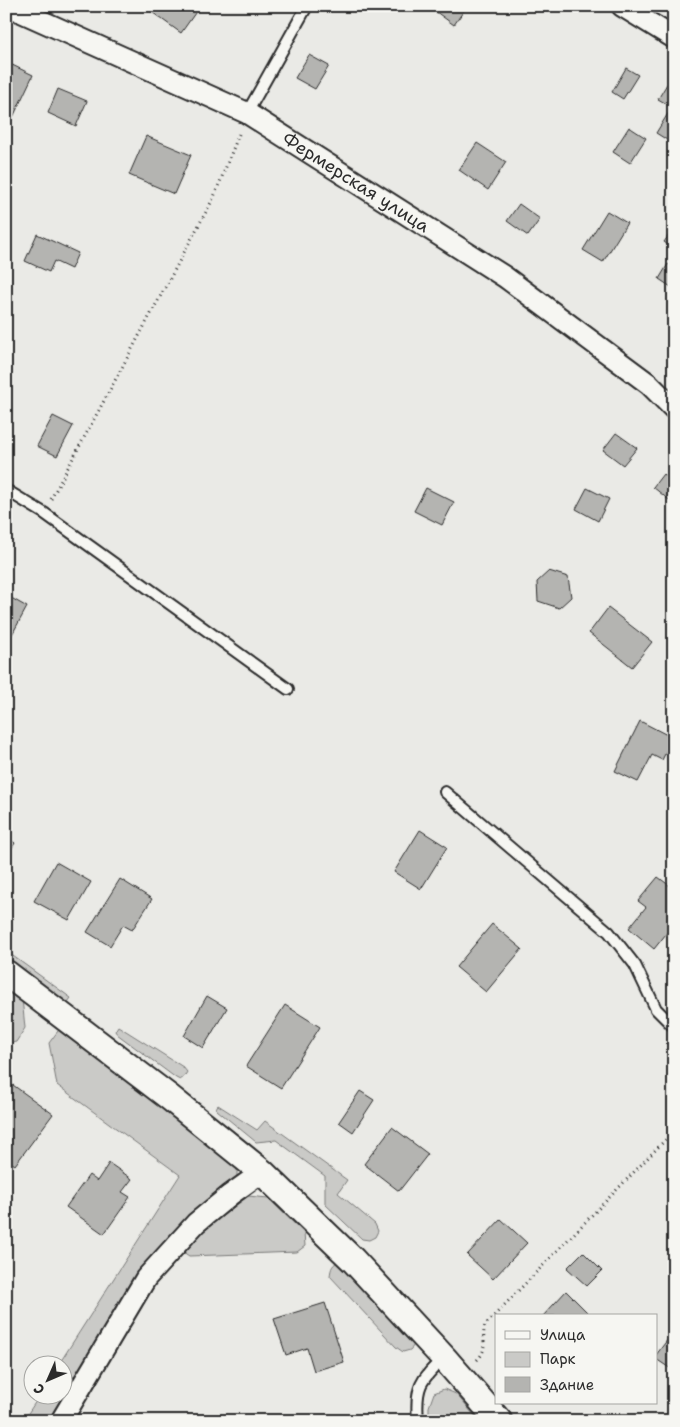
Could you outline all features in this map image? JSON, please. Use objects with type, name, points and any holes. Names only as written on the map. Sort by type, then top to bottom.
[{"type":"street","name":"Фермерская улица","points":[[8,6],[247,113],[504,277],[649,384],[674,409]]},
{"type":"street","points":[[622,6],[674,38]]},
{"type":"street","points":[[6,973],[169,1096],[262,1172],[353,1260],[499,1421]]},
{"type":"street","points":[[61,1421],[146,1278],[196,1223],[262,1172]]},
{"type":"lane","points":[[247,113],[307,6]]},
{"type":"lane","points":[[6,490],[44,513],[288,690]]},
{"type":"lane","points":[[445,792],[609,932],[635,965],[656,1009],[674,1027]]},
{"type":"lane","points":[[418,1421],[416,1400],[422,1380],[452,1367]]},
{"type":"path","points":[[44,513],[214,197],[247,113]]},
{"type":"path","points":[[452,1367],[482,1355],[485,1344],[484,1325],[674,1131]]},
{"type":"green space","points":[[6,951],[71,998],[65,1006],[22,998],[25,1028],[16,1042],[6,1044]]},
{"type":"green space","points":[[118,1026],[183,1067],[187,1072],[184,1077],[180,1080],[176,1078],[117,1034],[115,1031]]},
{"type":"green space","points":[[61,1027],[237,1167],[237,1181],[140,1275],[72,1383],[72,1354],[65,1354],[180,1175],[57,1085],[49,1043]]},
{"type":"green space","points":[[218,1105],[257,1130],[265,1121],[347,1180],[338,1193],[375,1224],[378,1231],[375,1237],[369,1240],[362,1239],[325,1204],[325,1176],[276,1140],[256,1142],[217,1110]]},
{"type":"green space","points":[[248,1196],[268,1198],[304,1233],[305,1246],[297,1252],[189,1256],[183,1252],[185,1246]]},
{"type":"green space","points":[[340,1261],[415,1344],[410,1350],[403,1352],[396,1347],[330,1276],[332,1267]]},
{"type":"green space","points":[[444,1389],[456,1394],[479,1421],[429,1421],[429,1407],[434,1393]]},
{"type":"green space","points":[[34,1404],[59,1404],[50,1421],[23,1421]]},
{"type":"building","points":[[152,6],[200,6],[181,33],[149,10]]},
{"type":"building","points":[[428,6],[467,6],[454,25]]},
{"type":"building","points":[[309,55],[329,66],[315,89],[295,78]]},
{"type":"building","points":[[6,62],[33,75],[7,130],[6,130]]},
{"type":"building","points":[[626,68],[638,75],[623,99],[612,92]]},
{"type":"building","points":[[667,84],[674,89],[674,140],[672,143],[656,133],[672,107],[658,99]]},
{"type":"building","points":[[58,89],[87,101],[76,126],[48,113]]},
{"type":"building","points":[[629,127],[646,138],[630,163],[613,152]]},
{"type":"building","points":[[146,136],[191,155],[174,194],[129,175]]},
{"type":"building","points":[[477,143],[506,162],[488,190],[459,170]]},
{"type":"building","points":[[519,204],[540,219],[528,236],[507,221]]},
{"type":"building","points":[[607,211],[627,223],[603,262],[583,250]]},
{"type":"building","points":[[674,228],[674,249],[664,242]]},
{"type":"building","points":[[37,234],[78,253],[71,269],[54,261],[49,272],[25,261]]},
{"type":"building","points":[[668,264],[674,268],[674,289],[659,279]]},
{"type":"building","points":[[53,416],[73,426],[57,456],[37,446]]},
{"type":"building","points":[[616,433],[637,448],[623,465],[603,450]]},
{"type":"building","points":[[663,474],[674,482],[674,494],[669,500],[653,487]]},
{"type":"building","points":[[426,488],[454,502],[442,525],[414,511]]},
{"type":"building","points":[[587,488],[609,499],[598,521],[576,509]]},
{"type":"building","points":[[549,571],[568,577],[571,597],[559,608],[538,601],[537,582]]},
{"type":"building","points":[[6,595],[27,607],[9,640],[6,639]]},
{"type":"building","points":[[608,608],[652,642],[632,667],[589,633]]},
{"type":"building","points":[[640,721],[673,738],[662,760],[652,755],[638,782],[615,771]]},
{"type":"building","points":[[420,830],[447,847],[421,889],[394,872]]},
{"type":"building","points":[[6,837],[15,843],[6,857]]},
{"type":"building","points":[[56,862],[91,882],[69,920],[34,901]]},
{"type":"building","points":[[658,877],[674,889],[674,924],[654,949],[629,928],[646,907],[638,901]]},
{"type":"building","points":[[120,879],[152,899],[132,930],[123,925],[110,946],[87,932]]},
{"type":"building","points":[[492,924],[522,949],[486,992],[456,967]]},
{"type":"building","points":[[207,996],[227,1008],[203,1048],[184,1036]]},
{"type":"building","points":[[285,1005],[320,1027],[281,1088],[246,1066]]},
{"type":"building","points":[[6,1080],[53,1114],[15,1165],[6,1159]]},
{"type":"building","points":[[360,1091],[374,1100],[353,1132],[339,1122]]},
{"type":"building","points":[[392,1127],[428,1154],[399,1191],[364,1164]]},
{"type":"building","points":[[109,1163],[132,1179],[122,1192],[130,1197],[104,1234],[66,1207],[89,1175],[97,1181]]},
{"type":"building","points":[[501,1219],[527,1243],[493,1279],[467,1255]]},
{"type":"building","points":[[583,1252],[602,1271],[587,1286],[567,1268]]},
{"type":"building","points":[[566,1291],[589,1314],[545,1314]]},
{"type":"building","points":[[325,1303],[344,1362],[314,1371],[307,1348],[286,1355],[274,1319]]},
{"type":"building","points":[[674,1331],[674,1366],[671,1369],[658,1360],[658,1352]]}]
